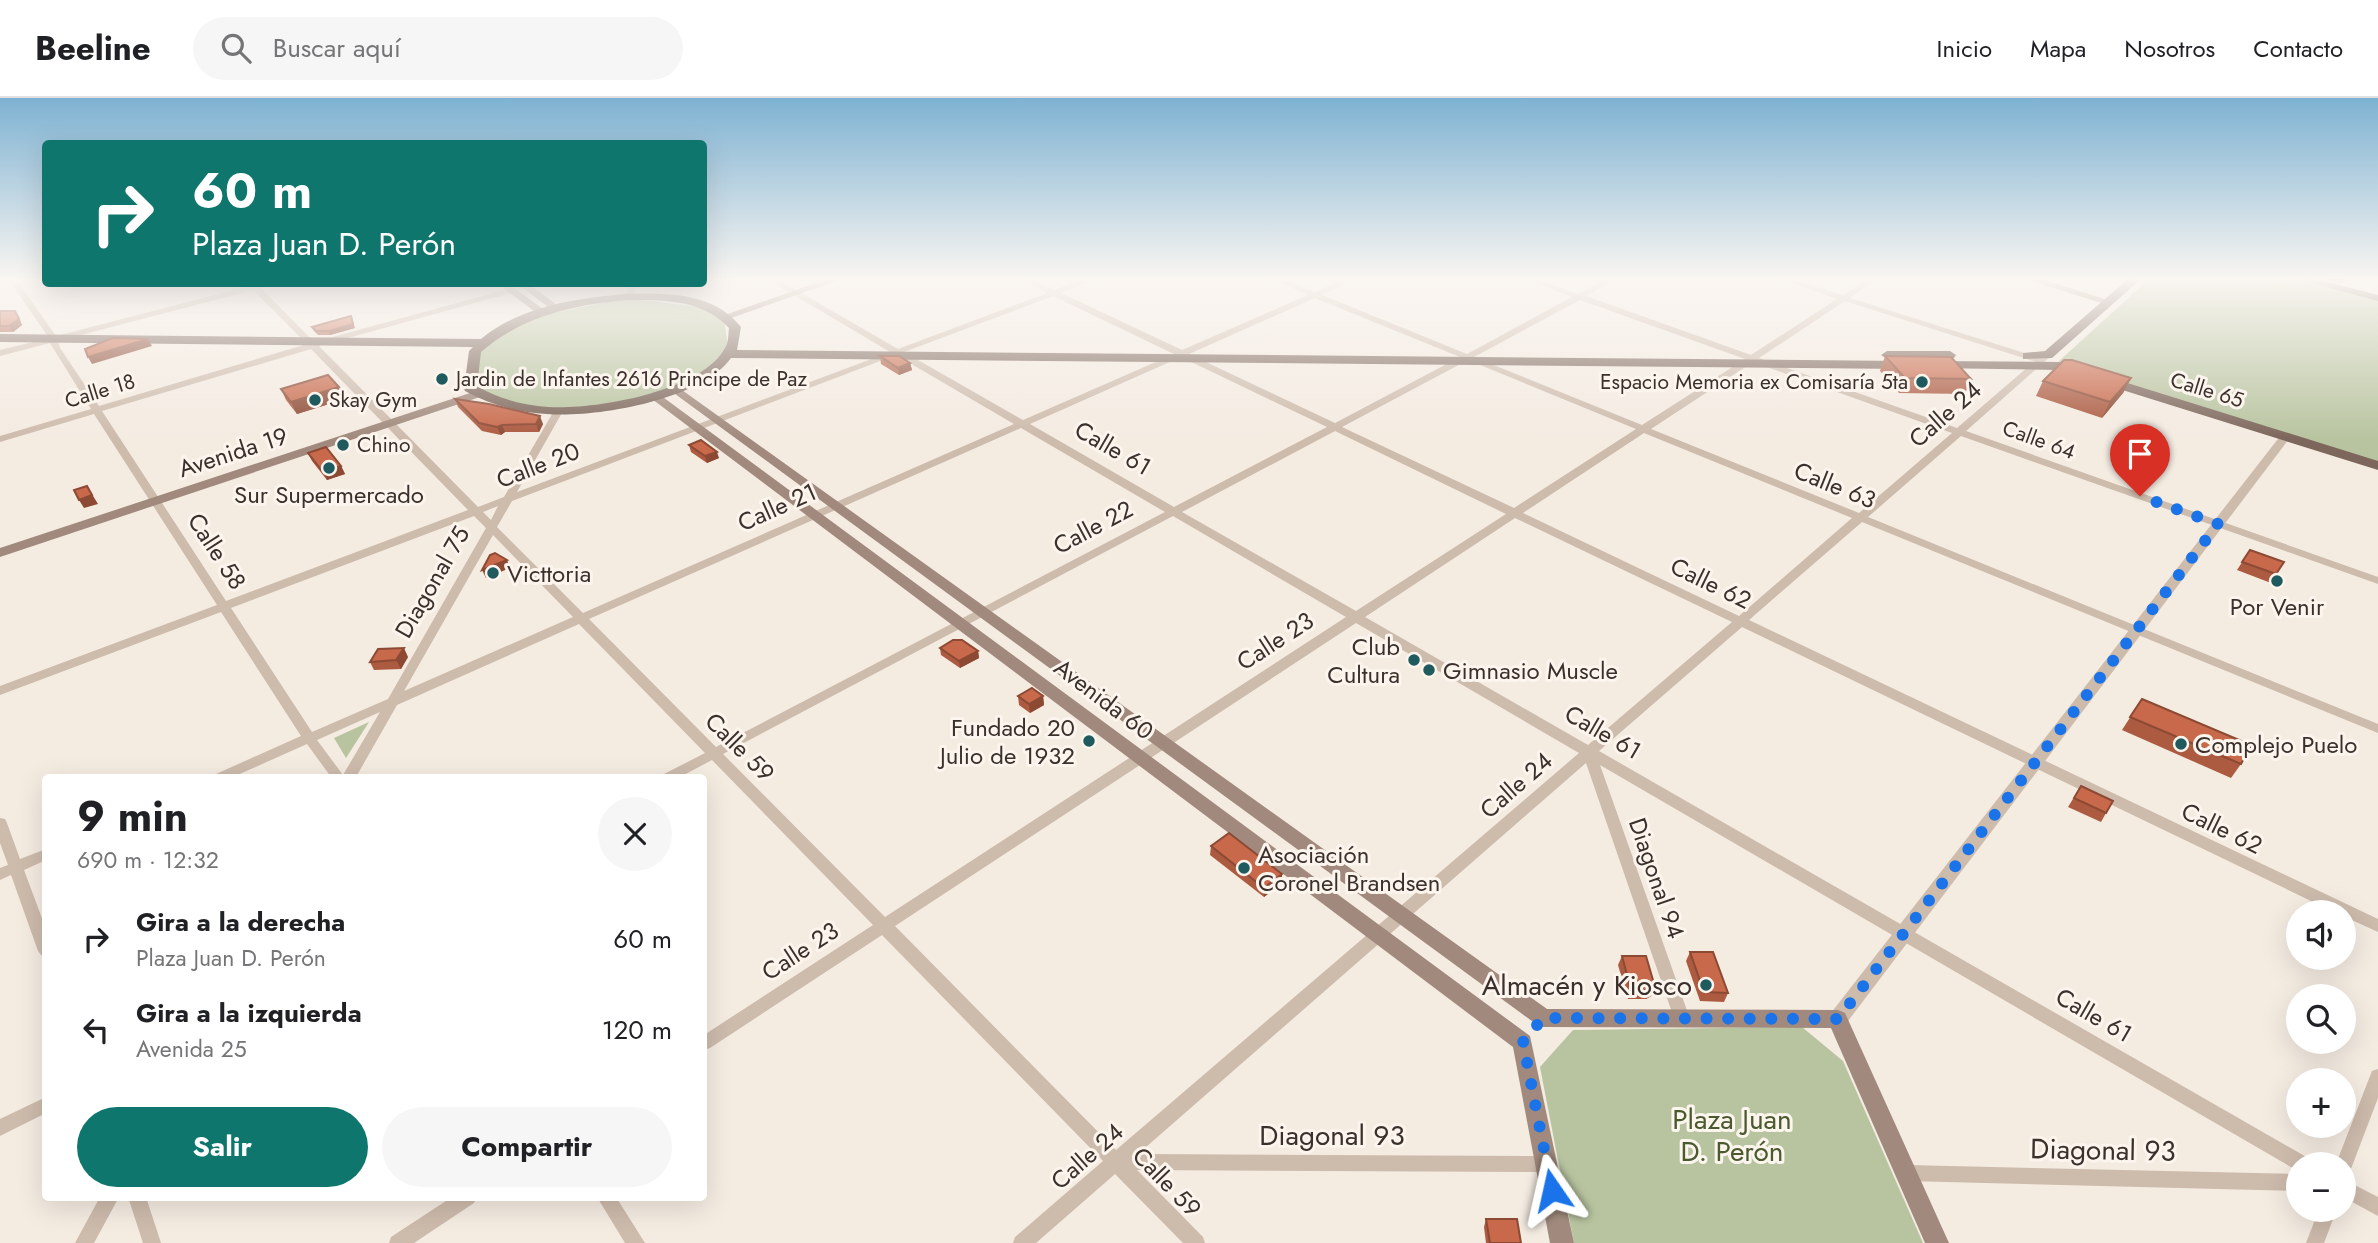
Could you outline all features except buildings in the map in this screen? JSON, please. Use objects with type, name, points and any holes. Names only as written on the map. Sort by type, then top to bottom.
[{"type":"main road","points":[[0,338],[54,343],[479,347],[505,332]]},
{"type":"main road","points":[[479,347],[475,391],[515,406],[558,411],[607,407],[675,389],[707,373],[731,350],[734,332]]},
{"type":"main road","name":"Calle 24","points":[[2038,359],[2071,332]]},
{"type":"main road","points":[[311,346],[332,341],[479,347]]},
{"type":"main road","points":[[0,348],[54,343]]},
{"type":"main road","points":[[731,350],[2038,359]]},
{"type":"main road","points":[[1748,357],[1768,364],[2038,359]]},
{"type":"main road","name":"Calle 65","points":[[2038,359],[2378,466]]},
{"type":"main road","name":"Avenida 60","points":[[675,389],[1543,1018]]},
{"type":"main road","name":"Avenida 19","points":[[0,553],[153,497],[475,391]]},
{"type":"main road","name":"Avenida 60","points":[[656,396],[1523,1042]]},
{"type":"main road","name":"Avenida 19","points":[[0,541],[153,497]]},
{"type":"main road","points":[[1562,1243],[1523,1042],[1543,1018],[1838,1019],[1937,1243]]},
{"type":"street","name":"Calle 58","points":[[47,332],[309,738],[336,774]]},
{"type":"street","points":[[54,343],[90,332]]},
{"type":"street","name":"Calle 59","points":[[298,332],[1196,1243]]},
{"type":"street","points":[[332,341],[360,332]]},
{"type":"street","name":"Calle 61","points":[[863,332],[2286,1155]]},
{"type":"street","name":"Calle 20","points":[[0,691],[949,332]]},
{"type":"street","name":"Calle 62","points":[[1136,332],[2378,926]]},
{"type":"street","name":"Calle 21","points":[[228,774],[1230,332]]},
{"type":"street","name":"Calle 63","points":[[1407,332],[2378,729]]},
{"type":"street","name":"Calle 22","points":[[675,774],[1513,332]]},
{"type":"street","points":[[1679,332],[1748,357]]},
{"type":"street","name":"Calle 23","points":[[707,1041],[1788,332]]},
{"type":"street","points":[[1954,332],[2038,359]]},
{"type":"street","name":"Calle 18","points":[[0,439],[311,346]]},
{"type":"street","points":[[0,354],[22,348]]},
{"type":"street","name":"Calle 24","points":[[1021,1243],[1959,432],[2038,359]]},
{"type":"street","name":"Calle 64","points":[[1768,364],[2378,581]]},
{"type":"street","name":"Diagonal 75","points":[[351,774],[558,411]]},
{"type":"street","points":[[1838,1019],[2285,437]]},
{"type":"street","name":"Diagonal 94","points":[[1589,752],[1682,1019]]},
{"type":"street","points":[[0,823],[42,940]]},
{"type":"street","points":[[0,874],[42,856]]},
{"type":"street","points":[[2349,1152],[2378,1076]]},
{"type":"street","points":[[0,1128],[42,1106]]},
{"type":"street","name":"Diagonal 93","points":[[1116,1162],[1547,1164]]},
{"type":"street","name":"Diagonal 93","points":[[1907,1173],[2286,1183]]},
{"type":"street","points":[[2356,1195],[2378,1208]]},
{"type":"street","points":[[84,1243],[108,1201]]},
{"type":"street","points":[[137,1201],[152,1243]]},
{"type":"street","points":[[398,1243],[462,1201]]},
{"type":"street","points":[[609,1201],[636,1243]]},
{"type":"street","points":[[2315,1243],[2323,1222]]},
{"type":"green space","points":[[508,332],[726,332],[728,346],[704,370],[673,388],[629,402],[571,409],[515,405],[492,398],[475,386],[480,350]]},
{"type":"green space","points":[[2090,332],[2378,332],[2378,463],[2058,362]]},
{"type":"green space","points":[[369,722],[346,758],[334,738]]},
{"type":"green space","name":"Plaza Juan D. Perón","points":[[1802,1027],[1843,1061],[1923,1243],[1574,1243],[1540,1067],[1573,1030]]},
{"type":"place","name":"Jardin de Infantes 2616 Principe de Paz","points":[[442,379]]},
{"type":"place","name":"Espacio Memoria ex Comisaría 5ta","points":[[1922,382]]},
{"type":"place","name":"Skay Gym","points":[[315,400]]},
{"type":"place","name":"Chino","points":[[343,445]]},
{"type":"place","name":"Sur Supermercado","points":[[329,468]]},
{"type":"place","name":"Victtoria","points":[[493,573]]},
{"type":"place","name":"Por Venir","points":[[2277,581]]},
{"type":"place","name":"Club Cultura","points":[[1414,660]]},
{"type":"place","name":"Gimnasio Muscle","points":[[1429,670]]},
{"type":"place","name":"Fundado 20 Julio de 1932","points":[[1089,741]]},
{"type":"place","name":"Complejo Puelo","points":[[2181,744]]},
{"type":"place","name":"Asociación Coronel Brandsen","points":[[1244,868]]},
{"type":"place","name":"Almacén y Kiosco","points":[[1706,985]]},
{"type":"route","points":[[1552,1190],[1523,1042],[1543,1018],[1838,1019],[2218,524],[2140,496]]}]
